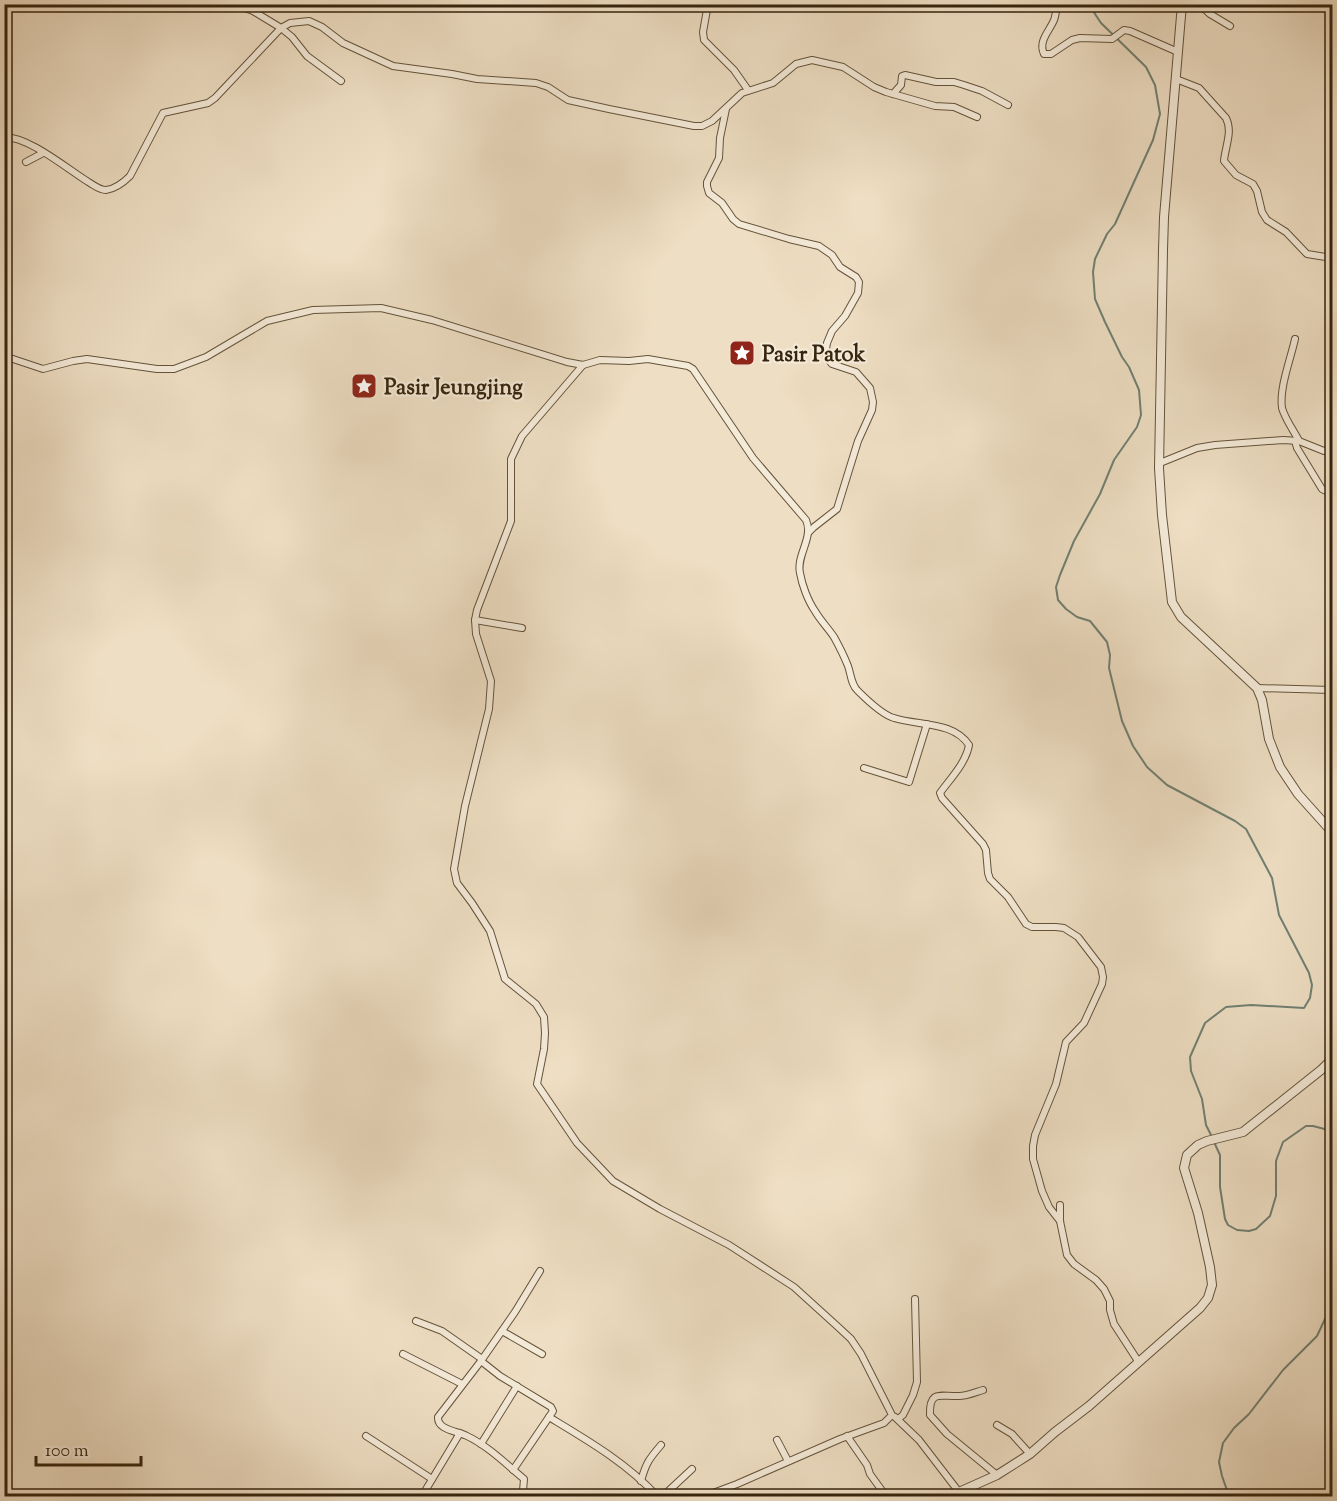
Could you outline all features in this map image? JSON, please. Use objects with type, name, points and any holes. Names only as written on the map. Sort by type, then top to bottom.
[{"type":"street","points":[[234,4],[253,11],[281,28],[292,37],[307,56],[341,81]]},
{"type":"street","points":[[708,4],[703,32],[704,40],[734,70],[748,90]]},
{"type":"street","points":[[1057,4],[1056,17],[1041,45],[1044,54],[1051,54],[1072,40],[1112,39],[1124,30],[1178,52]]},
{"type":"street","points":[[1182,4],[1164,217],[1160,463],[1162,515],[1172,602],[1181,617],[1257,688],[1262,700],[1269,739],[1280,767],[1298,794],[1332,832]]},
{"type":"street","points":[[1199,4],[1230,26]]},
{"type":"street","points":[[4,137],[20,139],[100,189],[109,189],[124,182],[130,176],[163,113],[208,103],[281,28],[290,23],[309,21],[322,27],[344,43],[393,66],[484,80],[536,83],[548,87],[568,100],[579,103],[694,126],[702,126],[712,121],[736,97],[748,90],[773,83],[796,64],[812,60],[843,67],[874,87],[893,94],[935,106],[954,107],[977,117]]},
{"type":"street","points":[[893,94],[901,84],[902,76],[905,75],[936,82],[954,82],[982,91],[1008,105]]},
{"type":"street","points":[[1176,79],[1198,88],[1226,118],[1229,130],[1224,161],[1237,176],[1253,184],[1264,217],[1286,232],[1307,254],[1332,258]]},
{"type":"street","points":[[726,109],[720,138],[719,158],[707,182],[709,193],[722,202],[733,219],[740,224],[819,246],[832,255],[840,267],[856,277],[859,282],[858,293],[845,316],[832,332],[826,349],[830,363],[856,372],[870,388],[872,410],[858,441],[837,509],[808,533]]},
{"type":"street","points":[[26,162],[44,153]]},
{"type":"street","points":[[4,356],[43,369],[73,361],[87,360],[174,369],[206,357],[267,321],[313,310],[381,308],[432,320],[567,362],[583,365],[600,360],[648,359],[688,366],[693,369],[753,458],[806,520],[809,526],[799,572],[814,610],[833,636],[849,667],[855,688],[893,718],[927,724],[954,732],[965,739],[969,746],[968,751],[940,793],[942,798],[983,844],[990,879],[1008,897],[1026,924],[1032,927],[1056,927],[1070,932],[1085,945],[1102,971],[1102,984],[1088,1017],[1065,1042],[1052,1098],[1035,1135],[1033,1146],[1033,1159],[1042,1191],[1049,1207],[1060,1221]]},
{"type":"street","points":[[1296,339],[1283,390],[1282,403],[1297,441],[1297,448],[1322,489],[1326,491]]},
{"type":"street","points":[[583,365],[522,436],[511,459],[511,521],[475,620],[476,634],[491,681],[489,709],[465,806],[454,869],[457,884],[490,932],[506,979],[536,1004],[544,1017],[544,1049],[537,1084],[577,1143],[613,1181],[660,1209],[729,1245],[794,1287],[837,1326],[851,1339],[861,1354],[895,1417],[920,1440],[959,1492]]},
{"type":"street","points":[[1160,463],[1197,448],[1215,445],[1282,440],[1297,441],[1319,450],[1332,449]]},
{"type":"street","points":[[475,620],[522,628]]},
{"type":"street","points":[[1257,688],[1332,690]]},
{"type":"street","points":[[864,768],[909,782],[927,724]]},
{"type":"street","points":[[950,1497],[997,1474],[1030,1454],[1089,1406],[1200,1308],[1211,1292],[1212,1285],[1198,1213],[1184,1168],[1187,1155],[1198,1145],[1207,1141],[1243,1132],[1332,1059]]},
{"type":"street","points":[[1060,1205],[1060,1221],[1067,1256],[1104,1289],[1110,1301],[1114,1324],[1138,1362]]},
{"type":"street","points":[[527,1497],[523,1491],[524,1479],[481,1444],[450,1430],[437,1421],[502,1331],[540,1271]]},
{"type":"street","points":[[705,1497],[903,1414],[917,1382],[915,1299]]},
{"type":"street","points":[[416,1321],[438,1328],[500,1376],[551,1407],[553,1411],[513,1470]]},
{"type":"street","points":[[502,1331],[542,1354]]},
{"type":"street","points":[[403,1354],[462,1384]]},
{"type":"street","points":[[481,1444],[517,1386]]},
{"type":"street","points":[[983,1390],[960,1396],[941,1395],[933,1398],[930,1415],[947,1434],[997,1474]]},
{"type":"street","points":[[549,1417],[597,1446],[641,1481],[657,1497]]},
{"type":"street","points":[[998,1425],[1012,1434],[1030,1454]]},
{"type":"street","points":[[422,1497],[460,1433]]},
{"type":"street","points":[[366,1436],[432,1479]]},
{"type":"street","points":[[847,1436],[867,1465],[884,1497]]},
{"type":"street","points":[[777,1440],[788,1461]]},
{"type":"street","points":[[641,1481],[651,1455],[661,1445]]},
{"type":"street","points":[[663,1497],[692,1469]]},
{"type":"waterway","points":[[1091,4],[1101,23],[1146,67],[1155,85],[1160,114],[1153,140],[1115,224],[1107,234],[1095,259],[1093,272],[1095,299],[1139,390],[1141,415],[1137,427],[1114,460],[1100,494],[1074,541],[1056,587],[1058,600],[1077,617],[1090,621],[1107,642],[1110,655],[1109,668],[1122,721],[1133,746],[1147,767],[1167,785],[1246,829],[1272,878],[1279,915],[1309,973],[1312,985],[1310,998],[1304,1008],[1251,1005],[1226,1007],[1205,1023],[1190,1057],[1191,1071],[1202,1099],[1206,1125],[1212,1137]]},
{"type":"waterway","points":[[1214,1142],[1220,1155],[1220,1187],[1225,1219],[1228,1225],[1237,1230],[1249,1231],[1256,1229],[1270,1216],[1276,1196],[1276,1161],[1283,1142],[1306,1126],[1332,1131]]},
{"type":"waterway","points":[[1229,1496],[1219,1462],[1223,1443],[1283,1370],[1317,1336],[1332,1304]]},
{"type":"place","name":"Pasir Patok","points":[[742,353]]},
{"type":"place","name":"Pasir Jeungjing","points":[[364,386]]}]
